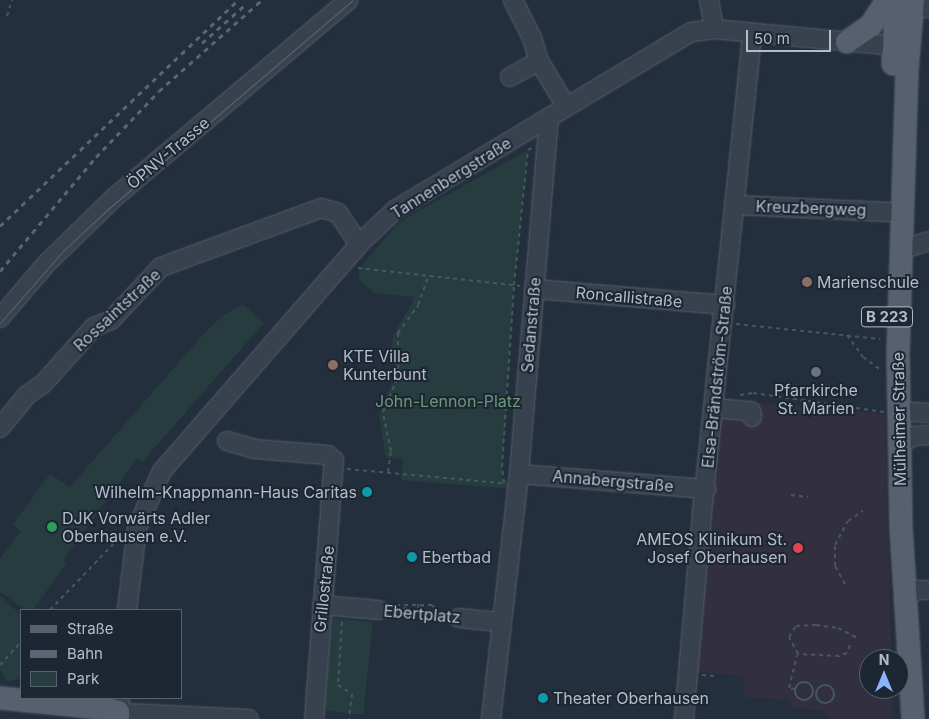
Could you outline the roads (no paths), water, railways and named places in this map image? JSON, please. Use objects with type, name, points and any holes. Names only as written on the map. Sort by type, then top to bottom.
[{"type":"main road","points":[[848,42],[871,26],[887,0]]},
{"type":"main road","name":"Mülheimer Straße","points":[[902,717],[906,597],[899,444],[887,373],[888,212],[901,46],[912,3]]},
{"type":"main road","name":"Mülheimer Straße","points":[[895,649],[893,411],[900,250],[901,46]]},
{"type":"main road","points":[[0,698],[20,699]]},
{"type":"main road","points":[[27,699],[54,700],[119,710]]},
{"type":"main road","name":"Mülheimer Straße","points":[[899,699],[902,717]]},
{"type":"street","name":"ÖPNV-Trasse","points":[[0,318],[47,263],[116,196],[349,0]]},
{"type":"street","points":[[513,0],[532,38],[539,61],[566,106]]},
{"type":"street","points":[[709,0],[714,29]]},
{"type":"street","name":"Tannenbergstraße","points":[[127,609],[140,518],[167,463],[359,244],[395,210],[691,32],[714,29],[752,35],[901,46]]},
{"type":"street","name":"Elsa-Brändström-Straße","points":[[684,719],[752,35]]},
{"type":"street","points":[[510,77],[539,61]]},
{"type":"street","name":"Sedanstraße","points":[[491,719],[549,118]]},
{"type":"street","name":"Kreuzbergweg","points":[[734,205],[888,212]]},
{"type":"street","name":"Rossaintstraße","points":[[0,428],[27,395],[43,384],[94,327],[111,320],[161,267],[321,208],[338,213],[359,244]]},
{"type":"street","points":[[900,250],[929,241]]},
{"type":"street","name":"Roncallistraße","points":[[534,289],[725,305]]},
{"type":"street","points":[[714,408],[751,411],[752,417]]},
{"type":"street","points":[[893,411],[929,413]]},
{"type":"street","points":[[899,444],[915,436],[929,434]]},
{"type":"street","name":"Grillostraße","points":[[226,440],[255,449],[328,455],[335,464],[314,719]]},
{"type":"street","name":"Annabergstraße","points":[[513,481],[706,489]]},
{"type":"street","points":[[906,597],[917,590],[929,590]]},
{"type":"street","name":"Ebertplatz","points":[[322,605],[379,610]]},
{"type":"street","name":"Ebertplatz","points":[[470,622],[500,622]]},
{"type":"street","points":[[119,710],[180,718],[249,719]]},
{"type":"tram line","points":[[0,323],[64,250],[107,210],[353,0]]},
{"type":"railway","points":[[0,226],[238,0]]},
{"type":"railway","points":[[0,271],[96,157],[159,91],[262,0]]},
{"type":"railway","points":[[202,43],[245,5]]},
{"type":"place","name":"Marienschule","points":[[807,282]]},
{"type":"place","name":"KTE Villa Kunterbunt","points":[[333,365]]},
{"type":"place","name":"Pfarrkirche St. Marien","points":[[816,372]]},
{"type":"place","name":"Wilhelm-Knappmann-Haus Caritas","points":[[367,492]]},
{"type":"place","name":"DJK Vorwärts Adler Oberhausen e.V.","points":[[52,527]]},
{"type":"place","name":"AMEOS Klinikum St. Josef Oberhausen","points":[[798,548]]},
{"type":"place","name":"Ebertbad","points":[[412,557]]},
{"type":"place","name":"Theater Oberhausen","points":[[543,698]]},
{"type":"park label","name":"John-Lennon-Platz","points":[[448,401]]}]
